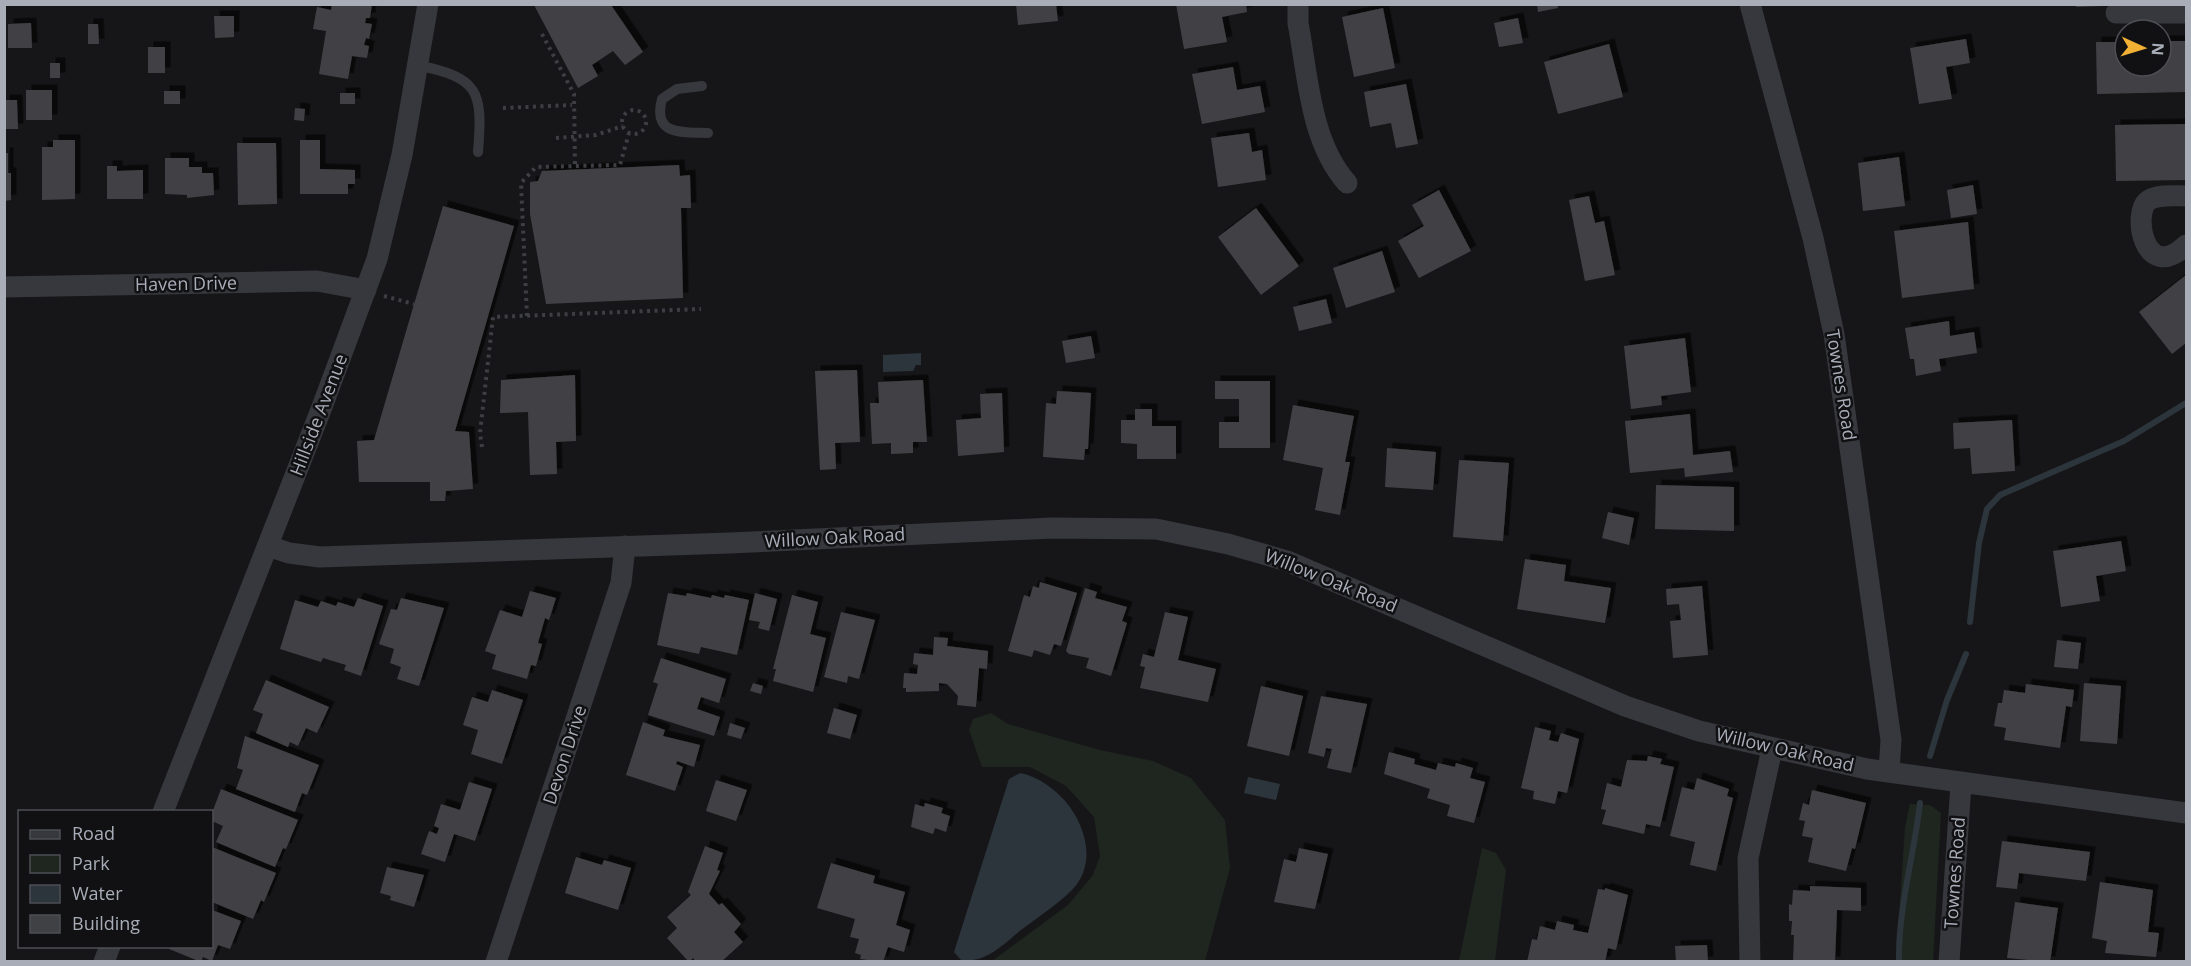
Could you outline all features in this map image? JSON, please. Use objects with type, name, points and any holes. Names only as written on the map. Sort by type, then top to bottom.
[{"type":"street","name":"Hillside Avenue","points":[[164,810],[268,546],[374,293],[428,4]]},
{"type":"street","points":[[1298,4],[1298,23],[1320,137],[1330,160],[1347,183]]},
{"type":"street","name":"Townes Road","points":[[1750,4],[1813,238],[1834,334],[1891,740],[1889,772]]},
{"type":"street","points":[[2116,13],[2158,9],[2187,13]]},
{"type":"street","points":[[2187,196],[2158,197],[2148,201],[2141,210],[2140,219],[2150,252],[2155,257],[2164,259],[2173,256],[2187,245]]},
{"type":"street","name":"Haven Drive","points":[[4,287],[317,281],[374,293]]},
{"type":"street","name":"Willow Oak Road","points":[[268,546],[295,555],[320,557],[1076,527],[1141,528],[1175,532],[1287,561],[1637,711],[1772,749],[1961,784],[2187,813]]},
{"type":"street","name":"Devon Drive","points":[[496,962],[617,595],[623,574],[625,546]]},
{"type":"street","points":[[1750,962],[1748,858],[1772,749]]},
{"type":"street","name":"Townes Road","points":[[1949,962],[1961,784]]},
{"type":"lane","points":[[417,65],[459,76],[472,87],[479,108],[478,152]]},
{"type":"lane","points":[[702,86],[677,89],[662,99],[659,111],[667,127],[676,133],[708,134]]},
{"type":"path","points":[[542,34],[574,94],[572,105],[575,166]]},
{"type":"path","points":[[503,108],[572,105]]},
{"type":"path","points":[[637,109],[644,114],[646,122],[644,129],[637,134],[629,133],[623,126],[623,116],[629,110],[637,109]]},
{"type":"path","points":[[556,138],[596,135],[623,126]]},
{"type":"path","points":[[527,316],[521,183],[536,167],[620,165],[629,133]]},
{"type":"path","points":[[374,293],[414,304]]},
{"type":"path","points":[[482,447],[480,433],[493,317],[701,309]]},
{"type":"green space","points":[[991,713],[1008,724],[1100,750],[1153,761],[1191,778],[1225,820],[1230,868],[1205,961],[992,961],[1068,905],[1093,875],[1100,856],[1094,817],[1066,786],[1030,767],[982,767],[969,730],[973,719]]},
{"type":"green space","points":[[1910,804],[1930,805],[1941,813],[1933,961],[1896,961],[1905,827]]},
{"type":"green space","points":[[1482,848],[1496,853],[1506,870],[1495,961],[1459,961]]},
{"type":"water","points":[[921,353],[921,365],[916,365],[913,371],[883,372],[883,355]]},
{"type":"water","points":[[1020,773],[1033,777],[1051,788],[1062,797],[1073,812],[1079,822],[1086,845],[1084,869],[1080,880],[1072,890],[1001,947],[978,959],[961,960],[954,952],[1009,779]]},
{"type":"water","points":[[1248,777],[1280,784],[1276,800],[1244,793]]},
{"type":"building","points":[[332,4],[372,4],[370,18],[366,18],[365,23],[372,24],[369,39],[366,38],[364,45],[369,46],[367,58],[352,56],[348,79],[319,74],[326,31],[313,29],[317,7],[331,10]]},
{"type":"building","points":[[1016,4],[1056,4],[1058,21],[1018,25]]},
{"type":"building","points":[[1176,4],[1246,4],[1247,12],[1222,17],[1227,42],[1184,49]]},
{"type":"building","points":[[1537,4],[1557,4],[1558,8],[1538,12]]},
{"type":"building","points":[[2076,4],[2102,4],[2102,6],[2076,7]]},
{"type":"building","points":[[534,5],[611,5],[643,52],[625,65],[613,51],[592,65],[598,76],[578,88]]},
{"type":"building","points":[[1383,8],[1395,68],[1354,77],[1342,17]]},
{"type":"building","points":[[214,16],[234,16],[234,37],[215,38]]},
{"type":"building","points":[[1518,18],[1523,43],[1499,47],[1494,23]]},
{"type":"building","points":[[31,23],[32,48],[8,48],[8,24]]},
{"type":"building","points":[[88,24],[98,24],[99,44],[88,44]]},
{"type":"building","points":[[1966,39],[1970,63],[1946,67],[1952,99],[1919,104],[1910,48]]},
{"type":"building","points":[[2173,41],[2186,41],[2186,92],[2097,94],[2096,42],[2113,42],[2113,78],[2173,78]]},
{"type":"building","points":[[1609,44],[1623,97],[1558,114],[1544,62]]},
{"type":"building","points":[[148,47],[165,47],[165,73],[148,73]]},
{"type":"building","points":[[50,63],[60,63],[60,78],[50,78]]},
{"type":"building","points":[[1233,67],[1237,90],[1260,86],[1265,112],[1202,124],[1192,74]]},
{"type":"building","points":[[1406,84],[1418,144],[1396,148],[1391,123],[1370,127],[1364,92]]},
{"type":"building","points":[[26,90],[52,90],[52,120],[26,120]]},
{"type":"building","points":[[164,91],[180,91],[180,104],[164,104]]},
{"type":"building","points":[[340,93],[355,93],[355,104],[340,104]]},
{"type":"building","points":[[4,100],[17,100],[18,129],[4,129]]},
{"type":"building","points":[[295,108],[305,109],[304,121],[294,120]]},
{"type":"building","points":[[2186,124],[2186,180],[2116,181],[2115,125]]},
{"type":"building","points":[[1249,133],[1252,152],[1262,150],[1266,180],[1218,187],[1211,138]]},
{"type":"building","points":[[53,140],[75,140],[75,199],[42,200],[42,147],[53,147]]},
{"type":"building","points":[[300,140],[320,140],[320,169],[355,170],[355,184],[348,184],[348,194],[300,194]]},
{"type":"building","points":[[237,143],[276,143],[277,204],[238,205]]},
{"type":"building","points":[[4,153],[8,153],[8,173],[11,173],[11,200],[4,201]]},
{"type":"building","points":[[1899,157],[1905,206],[1863,211],[1858,163]]},
{"type":"building","points":[[165,158],[189,158],[189,167],[202,167],[202,173],[213,173],[214,195],[187,198],[187,195],[165,194]]},
{"type":"building","points":[[679,165],[680,176],[690,175],[691,208],[681,208],[683,298],[546,304],[530,214],[530,182],[538,181],[542,171]]},
{"type":"building","points":[[107,166],[117,166],[117,171],[143,170],[143,199],[107,199]]},
{"type":"building","points":[[1973,185],[1977,214],[1951,218],[1947,190]]},
{"type":"building","points":[[1439,190],[1471,251],[1419,278],[1398,241],[1424,226],[1412,205]]},
{"type":"building","points":[[1589,196],[1595,223],[1604,221],[1615,275],[1585,281],[1569,200]]},
{"type":"building","points":[[443,206],[514,226],[455,431],[469,432],[473,489],[446,491],[445,501],[430,501],[430,482],[359,482],[357,441],[374,440]]},
{"type":"building","points":[[1256,208],[1299,266],[1261,295],[1218,237]]},
{"type":"building","points":[[1968,222],[1974,289],[1902,298],[1894,231]]},
{"type":"building","points":[[1382,251],[1395,292],[1346,308],[1333,268]]},
{"type":"building","points":[[2186,275],[2186,343],[2172,354],[2139,312]]},
{"type":"building","points":[[1326,299],[1332,323],[1299,331],[1293,307]]},
{"type":"building","points":[[1949,321],[1950,336],[1974,332],[1977,353],[1939,359],[1941,371],[1916,376],[1914,359],[1910,359],[1905,328]]},
{"type":"building","points":[[1091,336],[1095,358],[1066,363],[1062,341]]},
{"type":"building","points":[[1685,338],[1691,392],[1661,396],[1662,405],[1631,409],[1624,346]]},
{"type":"building","points":[[857,370],[860,442],[835,443],[836,469],[820,470],[815,371]]},
{"type":"building","points":[[575,375],[576,441],[556,442],[557,474],[530,475],[528,412],[500,413],[501,380]]},
{"type":"building","points":[[923,380],[927,442],[913,442],[913,453],[891,454],[891,443],[872,444],[870,403],[879,403],[878,382]]},
{"type":"building","points":[[1215,381],[1270,381],[1270,448],[1219,448],[1219,422],[1239,422],[1239,399],[1215,399]]},
{"type":"building","points":[[1057,391],[1091,393],[1088,449],[1085,449],[1084,460],[1043,457],[1046,403],[1056,404]]},
{"type":"building","points":[[1002,393],[1004,452],[958,456],[956,420],[981,418],[980,394]]},
{"type":"building","points":[[1293,405],[1354,416],[1345,462],[1350,462],[1340,515],[1315,510],[1323,468],[1283,460]]},
{"type":"building","points":[[1135,409],[1152,409],[1152,426],[1176,426],[1176,459],[1137,459],[1137,444],[1121,443],[1121,420],[1135,420]]},
{"type":"building","points":[[1690,414],[1693,455],[1730,451],[1733,472],[1685,477],[1684,468],[1630,473],[1625,421]]},
{"type":"building","points":[[2012,420],[2015,471],[1972,474],[1970,448],[1954,449],[1953,423]]},
{"type":"building","points":[[1387,448],[1436,452],[1433,490],[1385,487]]},
{"type":"building","points":[[1459,460],[1509,463],[1503,541],[1453,537]]},
{"type":"building","points":[[1656,485],[1734,487],[1734,531],[1655,529]]},
{"type":"building","points":[[1608,512],[1634,518],[1629,545],[1602,538]]},
{"type":"building","points":[[2121,541],[2126,571],[2096,576],[2100,601],[2061,607],[2053,551]]},
{"type":"building","points":[[1525,559],[1566,565],[1564,581],[1611,588],[1605,623],[1517,609]]},
{"type":"building","points":[[1040,582],[1077,593],[1061,646],[1054,644],[1050,655],[1034,650],[1032,657],[1008,651],[1024,595],[1030,597],[1033,586],[1039,588]]},
{"type":"building","points":[[1702,586],[1708,655],[1673,658],[1670,621],[1681,620],[1679,604],[1667,605],[1666,589]]},
{"type":"building","points":[[1085,588],[1097,592],[1095,598],[1127,607],[1122,621],[1127,623],[1111,676],[1086,668],[1089,658],[1069,654],[1066,651]]},
{"type":"building","points":[[530,591],[556,598],[549,620],[545,618],[538,643],[542,644],[536,666],[531,665],[527,679],[492,669],[496,655],[485,651],[500,610],[522,617]]},
{"type":"building","points":[[668,593],[686,596],[687,593],[711,598],[712,595],[724,598],[725,595],[749,600],[737,655],[701,647],[699,654],[657,645]]},
{"type":"building","points":[[755,593],[777,599],[769,631],[758,628],[760,622],[749,620]]},
{"type":"building","points":[[792,595],[818,602],[810,634],[826,638],[813,692],[773,681],[776,669],[773,669]]},
{"type":"building","points":[[358,598],[383,606],[361,676],[344,670],[346,665],[323,658],[321,662],[280,649],[295,600],[318,607],[321,601],[336,606],[338,602],[354,607]]},
{"type":"building","points":[[401,598],[444,608],[419,686],[397,679],[401,667],[390,663],[394,649],[379,644],[391,609],[397,610]]},
{"type":"building","points":[[841,612],[875,620],[859,679],[848,676],[847,683],[824,677]]},
{"type":"building","points":[[1165,612],[1188,617],[1178,660],[1216,669],[1208,702],[1140,688],[1145,667],[1140,666],[1143,654],[1154,657]]},
{"type":"building","points":[[934,637],[948,638],[947,646],[988,651],[987,669],[979,668],[976,707],[957,705],[958,696],[947,684],[939,683],[939,691],[906,692],[906,688],[903,688],[904,673],[917,674],[918,665],[913,664],[914,653],[933,655]]},
{"type":"building","points":[[2057,640],[2081,643],[2078,669],[2054,667]]},
{"type":"building","points":[[661,658],[726,679],[719,703],[701,697],[697,709],[720,717],[714,736],[648,715],[658,684],[653,682]]},
{"type":"building","points":[[266,680],[329,707],[317,733],[306,728],[298,746],[290,742],[288,747],[256,733],[263,714],[253,710]]},
{"type":"building","points":[[753,683],[763,686],[761,694],[750,691]]},
{"type":"building","points":[[2084,683],[2121,686],[2117,744],[2080,741]]},
{"type":"building","points":[[2026,684],[2074,690],[2072,707],[2066,706],[2060,748],[2004,740],[2006,728],[1994,726],[1998,703],[2002,703],[2004,690],[2025,693]]},
{"type":"building","points":[[1261,686],[1303,696],[1289,756],[1247,746]]},
{"type":"building","points":[[492,690],[523,700],[502,764],[471,754],[478,730],[463,725],[472,697],[488,702]]},
{"type":"building","points":[[1321,696],[1367,704],[1351,773],[1327,768],[1332,749],[1326,748],[1324,757],[1308,753]]},
{"type":"building","points":[[834,708],[857,715],[850,739],[827,733]]},
{"type":"building","points":[[643,722],[665,730],[663,736],[700,745],[694,767],[677,761],[676,764],[683,767],[675,791],[626,775]]},
{"type":"building","points":[[730,723],[745,728],[741,739],[727,735]]},
{"type":"building","points":[[1535,727],[1551,731],[1549,740],[1558,742],[1561,733],[1579,739],[1567,793],[1558,791],[1555,804],[1533,799],[1534,791],[1521,788]]},
{"type":"building","points":[[245,736],[319,765],[307,795],[302,793],[295,812],[236,789],[243,770],[237,768]]},
{"type":"building","points":[[1389,752],[1415,759],[1414,764],[1436,770],[1438,763],[1455,767],[1456,763],[1473,768],[1470,778],[1485,782],[1474,823],[1447,816],[1450,805],[1427,798],[1430,789],[1384,774]]},
{"type":"building","points":[[1648,756],[1662,759],[1660,764],[1674,767],[1660,827],[1646,824],[1644,834],[1602,824],[1606,810],[1601,809],[1607,783],[1621,787],[1627,760],[1647,761]]},
{"type":"building","points":[[1697,778],[1729,789],[1727,796],[1733,798],[1716,871],[1690,865],[1695,842],[1670,836],[1682,787],[1694,790]]},
{"type":"building","points":[[716,780],[747,790],[736,821],[706,811]]},
{"type":"building","points":[[469,782],[492,789],[475,841],[454,834],[445,862],[421,854],[429,831],[437,834],[439,828],[434,826],[441,804],[460,810]]},
{"type":"building","points":[[221,789],[298,820],[286,849],[283,848],[275,867],[216,842],[223,826],[213,821],[213,810]]},
{"type":"building","points":[[1812,790],[1866,803],[1855,849],[1852,848],[1846,871],[1808,862],[1813,838],[1802,836],[1805,821],[1799,820],[1803,803],[1809,805]]},
{"type":"building","points":[[925,803],[943,808],[941,813],[950,816],[946,832],[935,828],[933,834],[911,827],[915,804],[924,807]]},
{"type":"building","points":[[2002,841],[2090,852],[2086,881],[2019,873],[2017,889],[1996,887]]},
{"type":"building","points":[[705,846],[723,853],[717,870],[720,871],[709,894],[719,905],[722,903],[741,924],[734,932],[743,942],[721,962],[696,962],[693,958],[689,962],[667,938],[677,928],[667,917],[691,895],[688,892]]},
{"type":"building","points":[[213,847],[276,873],[264,902],[261,900],[253,919],[213,902]]},
{"type":"building","points":[[1299,848],[1328,854],[1315,909],[1274,902],[1284,859],[1296,862]]},
{"type":"building","points":[[576,857],[602,865],[604,860],[631,868],[618,910],[565,893]]},
{"type":"building","points":[[831,863],[875,876],[873,883],[905,892],[896,925],[910,930],[904,952],[888,947],[883,962],[860,959],[861,955],[855,953],[859,939],[850,937],[855,919],[817,908]]},
{"type":"building","points":[[387,867],[424,875],[414,907],[390,900],[391,896],[380,893]]},
{"type":"building","points":[[2100,882],[2153,890],[2148,932],[2159,933],[2156,957],[2105,953],[2107,941],[2092,938]]},
{"type":"building","points":[[1810,886],[1861,888],[1861,911],[1837,910],[1835,962],[1793,962],[1794,935],[1791,935],[1792,921],[1789,921],[1789,904],[1792,905],[1793,890],[1810,891]]},
{"type":"building","points":[[1605,888],[1628,895],[1616,950],[1608,948],[1605,962],[1527,962],[1532,939],[1537,940],[1540,926],[1555,930],[1557,921],[1574,925],[1573,930],[1588,933],[1598,889],[1605,890]]},
{"type":"building","points":[[2015,902],[2058,908],[2050,962],[2007,958]]},
{"type":"building","points":[[213,910],[241,921],[230,949],[218,945],[212,961],[203,957],[201,962],[169,949],[213,948]]},
{"type":"building","points":[[1707,945],[1708,962],[1676,962],[1675,946]]},
{"type":"waterway","points":[[1970,622],[1979,543],[1987,509],[2000,495],[2124,441],[2186,403]]},
{"type":"waterway","points":[[1930,756],[1947,700],[1966,654]]},
{"type":"waterway","points":[[1899,962],[1901,922],[1920,803]]}]
